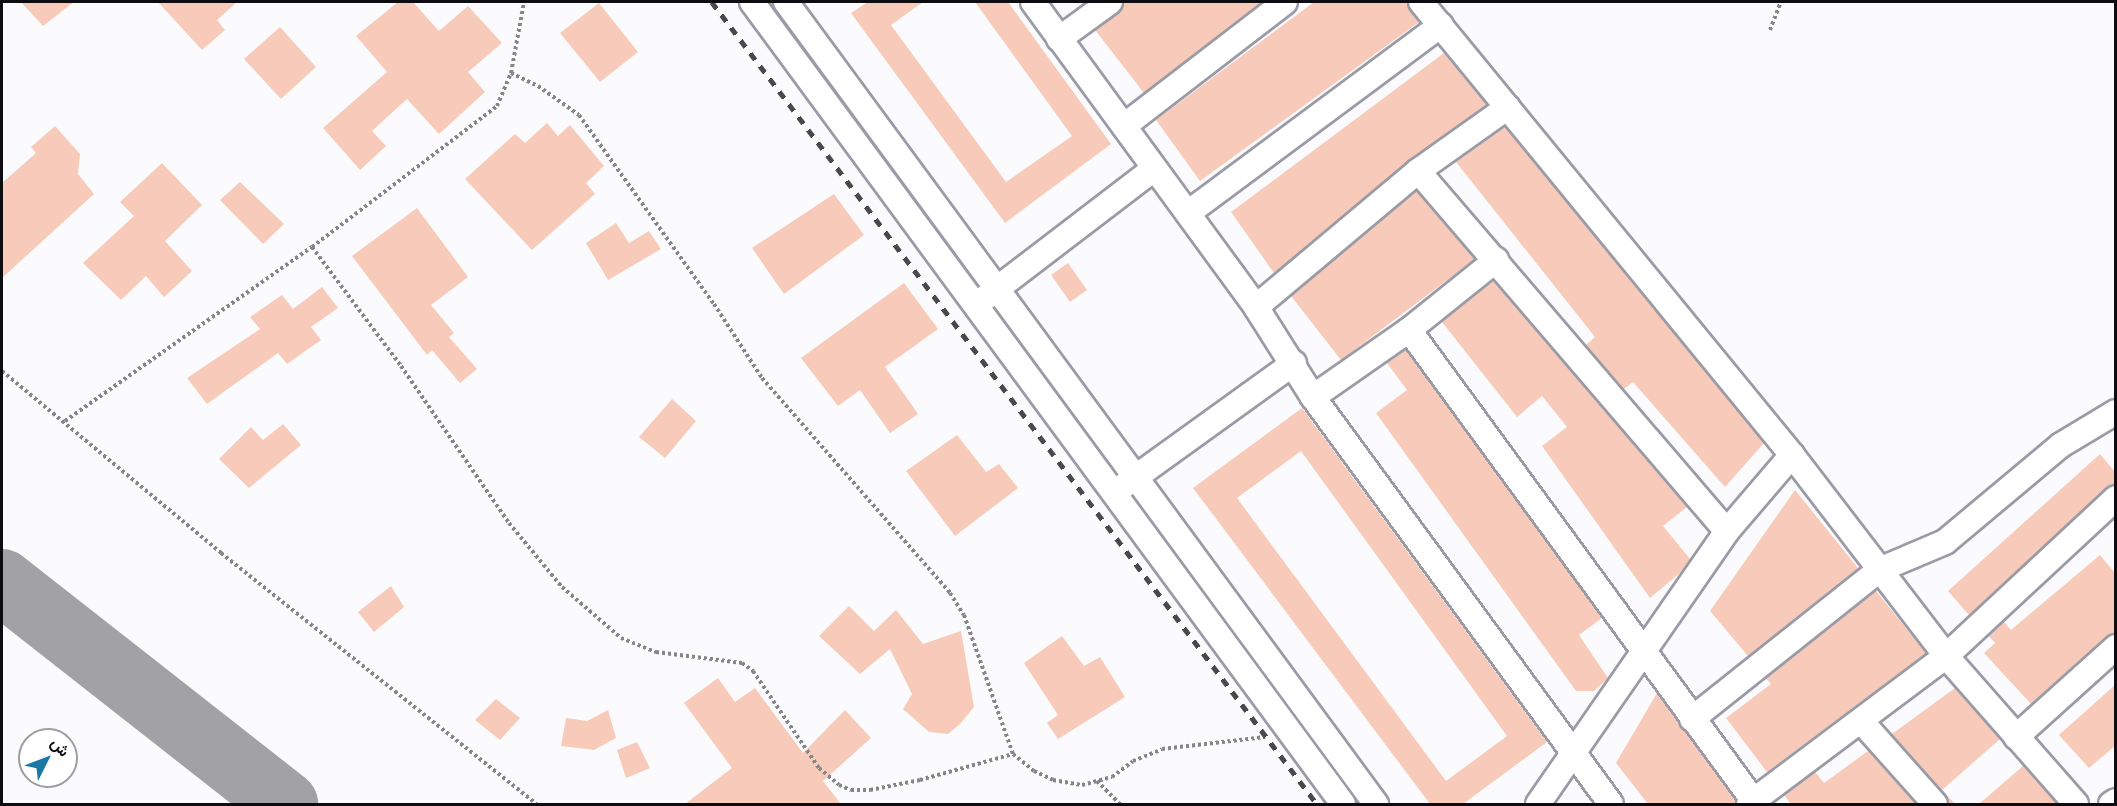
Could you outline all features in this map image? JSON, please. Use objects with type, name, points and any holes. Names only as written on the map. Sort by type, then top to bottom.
[{"type":"street","points":[[752,2],[1343,804]]},
{"type":"street","points":[[1033,2],[1256,307],[1294,363],[1313,397],[1611,804]]},
{"type":"street","points":[[1059,39],[1110,2]]},
{"type":"street","points":[[1421,2],[1792,455],[1946,656],[2076,804]]},
{"type":"street","points":[[1124,126],[1280,3]]},
{"type":"street","points":[[771,29],[797,5],[996,289],[1376,804]]},
{"type":"street","points":[[1188,213],[1441,25]]},
{"type":"street","points":[[1256,307],[1418,171],[1508,106]]},
{"type":"street","points":[[975,305],[1154,169]]},
{"type":"street","points":[[1418,171],[1727,531]]},
{"type":"street","points":[[1313,397],[1409,330],[1496,260]]},
{"type":"street","points":[[1409,330],[1751,802],[1946,656],[2115,498]]},
{"type":"street","points":[[1115,492],[1294,363]]},
{"type":"street","points":[[1692,719],[1879,570],[1946,542],[2061,446],[2115,412]]},
{"type":"street","points":[[1538,804],[1645,654],[1727,531],[1792,455]]},
{"type":"street","points":[[2016,736],[2115,647]]},
{"type":"street","points":[[1861,721],[1934,804]]},
{"type":"street","points":[[2111,804],[2115,801]]},
{"type":"path","points":[[65,422],[312,247],[497,106],[511,73],[524,2]]},
{"type":"path","points":[[1770,30],[1781,2]]},
{"type":"path","points":[[511,73],[538,86],[579,115],[714,304],[762,378],[950,593],[964,615],[1013,754],[1034,771],[1053,780],[1082,785],[1097,781],[1162,749],[1290,732]]},
{"type":"path","points":[[312,247],[401,366],[509,522],[561,587],[621,638],[656,652],[742,663],[753,671],[819,768],[851,790],[870,790],[920,780],[1013,754]]},
{"type":"path","points":[[2,371],[258,583],[536,804]]},
{"type":"path","points":[[1097,781],[1120,804]]},
{"type":"building","points":[[21,2],[74,2],[43,26]]},
{"type":"building","points":[[158,2],[237,2],[217,20],[225,30],[202,50]]},
{"type":"building","points":[[398,2],[413,2],[439,31],[468,6],[502,43],[468,72],[485,92],[439,134],[407,99],[372,131],[386,146],[360,170],[323,128],[387,72],[356,36]]},
{"type":"building","points":[[868,2],[923,2],[891,25],[1006,182],[1072,136],[975,2],[1008,2],[1111,144],[1005,223],[851,13]]},
{"type":"building","points":[[1124,2],[1262,2],[1144,93],[1095,30],[1119,13]]},
{"type":"building","points":[[1314,2],[1407,2],[1419,22],[1200,181],[1156,120]]},
{"type":"building","points":[[599,3],[638,52],[600,82],[560,33]]},
{"type":"building","points":[[280,27],[316,67],[281,99],[244,59]]},
{"type":"building","points":[[1444,53],[1487,105],[1409,160],[1274,273],[1231,212]]},
{"type":"building","points":[[547,123],[558,136],[570,125],[604,166],[586,183],[595,194],[532,250],[465,179],[515,134],[525,143]]},
{"type":"building","points":[[55,126],[80,154],[78,174],[94,194],[2,278],[2,183],[36,153],[31,147]]},
{"type":"building","points":[[1505,127],[1764,443],[1725,487],[1633,382],[1624,389],[1586,345],[1595,337],[1456,162]]},
{"type":"building","points":[[162,163],[202,205],[165,241],[192,271],[164,297],[146,276],[121,300],[83,263],[134,216],[120,202]]},
{"type":"building","points":[[240,182],[284,224],[263,244],[220,200]]},
{"type":"building","points":[[1416,191],[1475,259],[1341,360],[1291,296]]},
{"type":"building","points":[[834,194],[864,235],[784,294],[752,248]]},
{"type":"building","points":[[417,208],[468,277],[431,305],[454,333],[449,337],[477,369],[460,383],[432,350],[427,355],[352,256]]},
{"type":"building","points":[[616,223],[629,243],[649,231],[661,249],[608,280],[586,243]]},
{"type":"building","points":[[1068,263],[1087,290],[1070,302],[1051,275]]},
{"type":"building","points":[[1493,281],[1687,507],[1663,526],[1690,559],[1681,572],[1650,598],[1542,446],[1567,427],[1542,396],[1517,417],[1442,322]]},
{"type":"building","points":[[904,283],[938,329],[885,367],[918,414],[890,433],[860,390],[838,406],[801,358]]},
{"type":"building","points":[[322,287],[338,308],[311,327],[321,340],[287,364],[278,353],[207,404],[187,378],[260,329],[250,317],[282,295],[293,309]]},
{"type":"building","points":[[1406,350],[1602,618],[1579,635],[1608,678],[1594,691],[1576,691],[1376,413],[1407,390],[1387,363]]},
{"type":"building","points":[[672,399],[696,421],[665,458],[639,437]]},
{"type":"building","points":[[1302,408],[1547,742],[1463,804],[1430,804],[1193,488]],"holes":[[[1301,451],[1507,736],[1446,781],[1237,498]]]},
{"type":"building","points":[[283,424],[301,445],[249,488],[219,459],[251,427],[263,440]]},
{"type":"building","points":[[957,435],[986,472],[999,464],[1018,488],[955,536],[906,471]]},
{"type":"building","points":[[2100,454],[2115,472],[2115,484],[2106,488],[1969,615],[1948,591]]},
{"type":"building","points":[[1795,490],[1858,568],[1748,656],[1710,611]]},
{"type":"building","points":[[2100,555],[2115,573],[2115,633],[2106,636],[2031,704],[1984,653],[1995,643],[1989,636],[2004,622],[2011,630]]},
{"type":"building","points":[[391,586],[404,607],[374,632],[358,612]]},
{"type":"building","points":[[1876,591],[1926,653],[1767,772],[1726,718],[1771,684],[1766,678]]},
{"type":"building","points":[[849,606],[874,631],[896,610],[923,644],[961,631],[974,707],[961,723],[948,734],[929,732],[903,709],[912,694],[890,649],[860,674],[819,636]]},
{"type":"building","points":[[1062,636],[1084,666],[1100,657],[1125,697],[1058,739],[1047,723],[1058,715],[1024,663]]},
{"type":"building","points":[[718,678],[735,702],[755,688],[803,753],[845,710],[871,738],[823,781],[841,804],[685,804],[732,768],[684,703]]},
{"type":"building","points":[[2115,685],[2115,746],[2089,768],[2059,735]]},
{"type":"building","points":[[1955,688],[2000,739],[1942,790],[1955,804],[1949,804],[1946,795],[1892,734]]},
{"type":"building","points":[[1657,693],[1736,800],[1735,804],[1648,804],[1616,763]]},
{"type":"building","points":[[496,699],[520,718],[500,740],[475,720]]},
{"type":"building","points":[[608,710],[616,738],[594,750],[561,746],[566,718],[587,721]]},
{"type":"building","points":[[637,742],[650,768],[626,778],[617,750]]},
{"type":"building","points":[[1868,751],[1916,804],[1791,804],[1784,795],[1815,772],[1824,783]]},
{"type":"building","points":[[2023,766],[2057,804],[1979,804]]},
{"type":"taxiway","points":[[2,582],[285,804]]},
{"type":"railway","points":[[712,2],[1317,804]]}]
